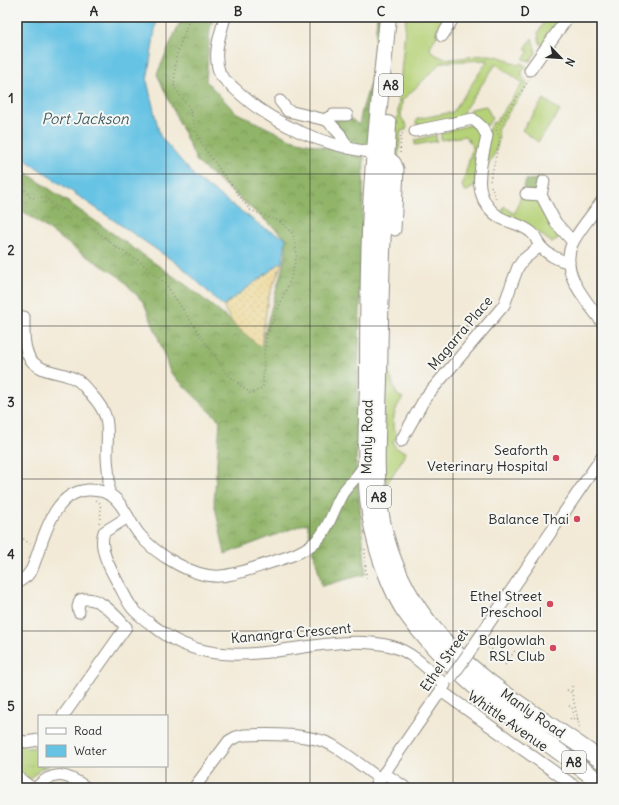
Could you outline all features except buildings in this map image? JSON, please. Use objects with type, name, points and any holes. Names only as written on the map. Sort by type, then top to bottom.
[{"type":"highway","name":"Manly Road","points":[[388,17],[387,154],[377,465],[382,522],[392,554],[413,600],[430,624],[449,646],[491,683],[602,762]]},
{"type":"highway","name":"Manly Road","points":[[398,17],[387,154],[371,207],[366,460],[367,497],[371,529],[389,581],[403,608],[422,636],[444,659],[472,684],[602,784]]},
{"type":"street","points":[[225,17],[216,51],[221,75],[243,97],[281,122],[314,138],[348,148],[387,154],[395,162],[398,169],[395,230]]},
{"type":"street","points":[[442,36],[454,17]]},
{"type":"street","points":[[530,70],[568,17]]},
{"type":"street","points":[[280,101],[288,111],[326,120],[340,134],[348,148]]},
{"type":"street","points":[[326,120],[328,116],[347,115]]},
{"type":"street","points":[[415,131],[473,119],[482,126],[487,136],[478,174],[478,185],[490,209],[500,217],[532,233],[540,246],[560,261],[568,262]]},
{"type":"street","points":[[544,181],[541,195],[556,223],[573,242]]},
{"type":"street","points":[[526,194],[541,195]]},
{"type":"street","points":[[602,201],[573,242],[568,262],[571,275],[576,286],[602,322]]},
{"type":"street","name":"Magarra Place","points":[[401,442],[425,398],[504,305],[518,267],[523,260],[540,246]]},
{"type":"street","points":[[24,317],[25,346],[30,359],[43,369],[77,380],[103,408],[109,437],[107,454],[110,485],[108,494]]},
{"type":"street","name":"Ethel Street","points":[[379,780],[468,654],[507,594],[599,468],[602,457]]},
{"type":"street","points":[[17,583],[27,576],[38,554],[53,515],[69,498],[80,492],[88,490],[108,494],[117,499],[139,534],[162,554],[193,572],[219,576],[292,556],[309,547],[320,537],[346,489],[361,472],[366,460]]},
{"type":"street","points":[[346,489],[358,488],[367,497]]},
{"type":"street","name":"Kanangra Crescent","points":[[128,517],[104,532],[102,545],[105,555],[115,578],[134,611],[172,640],[201,651],[217,654],[245,654],[358,643],[393,647],[413,656],[445,685]]},
{"type":"street","points":[[64,715],[126,627],[110,610],[91,600],[82,600],[78,603],[79,612]]},
{"type":"street","name":"Whittle Avenue","points":[[445,685],[577,788]]},
{"type":"street","points":[[194,788],[229,741],[236,736],[244,735],[305,737],[331,745],[379,780],[406,788]]},
{"type":"street","points":[[17,740],[26,742],[38,740]]},
{"type":"street","points":[[36,788],[51,776],[63,775],[84,785]]},
{"type":"street","points":[[17,777],[32,788]]},
{"type":"path","points":[[17,180],[21,188],[31,198],[44,197],[55,206],[82,219],[116,247],[138,260],[165,284],[226,373],[251,394],[263,387],[264,353],[267,334],[292,278],[297,254],[293,234],[279,221],[250,210],[203,147],[194,126],[190,109],[174,87],[176,57],[190,17]]},
{"type":"path","points":[[489,183],[500,139],[496,129],[529,79],[530,70]]},
{"type":"path","points":[[387,154],[402,134],[415,131]]},
{"type":"path","points":[[96,500],[100,503],[101,512],[98,525]]},
{"type":"path","points":[[17,534],[28,541],[38,554]]},
{"type":"path","points":[[365,545],[366,580]]},
{"type":"path","points":[[488,648],[494,651]]},
{"type":"path","points":[[504,665],[516,649]]},
{"type":"path","points":[[572,686],[572,693],[581,732]]},
{"type":"path","points":[[567,690],[572,693]]},
{"type":"path","points":[[569,706],[572,707],[574,716],[570,719],[578,718]]},
{"type":"green space","points":[[182,17],[214,17],[210,29],[206,81],[235,112],[290,139],[364,157],[356,464],[366,574],[322,586],[307,523],[225,554],[214,502],[220,421],[170,372],[144,303],[120,277],[80,252],[17,207],[17,166],[190,288],[261,346],[286,255],[286,238],[197,162],[157,74]]},
{"type":"green space","points":[[377,17],[382,17],[370,148],[357,146],[351,143],[342,134],[334,119],[350,118],[359,125],[371,81]]},
{"type":"green space","points":[[406,17],[440,17],[444,25],[430,49],[436,55],[443,58],[451,59],[487,55],[504,58],[518,65],[521,63],[526,66],[522,72],[522,77],[526,81],[527,86],[497,129],[499,140],[498,145],[485,170],[488,130],[493,122],[495,123],[523,83],[496,64],[464,110],[463,117],[424,126],[416,124],[417,119],[453,112],[488,60],[442,62],[402,101],[401,117],[407,126],[406,130],[401,131],[398,159],[394,156]]},
{"type":"green space","points":[[547,17],[565,17],[544,46],[540,44],[538,33]]},
{"type":"green space","points":[[532,38],[536,53],[530,61],[523,59],[529,51],[525,49]]},
{"type":"green space","points":[[544,99],[560,111],[538,142],[522,130]]},
{"type":"green space","points":[[486,106],[492,118],[487,126],[467,116],[471,109]]},
{"type":"green space","points":[[470,125],[477,127],[483,137],[474,187],[465,192],[462,186],[473,146],[465,136],[441,140],[441,133]]},
{"type":"green space","points":[[436,135],[437,141],[415,145],[415,140]]},
{"type":"green space","points":[[540,179],[536,191],[522,192],[526,180]]},
{"type":"green space","points":[[521,196],[529,197],[541,204],[546,209],[562,235],[552,243],[534,229],[502,213],[504,206],[514,214]]},
{"type":"green space","points":[[385,371],[388,371],[397,395],[403,398],[396,409],[394,416],[393,429],[397,434],[393,443],[396,448],[406,452],[386,485],[383,473]]},
{"type":"green space","points":[[17,743],[28,748],[38,747],[38,767],[46,767],[40,769],[30,780],[17,771]]},
{"type":"sand","points":[[283,261],[268,298],[261,347],[233,324],[223,306]]},
{"type":"water","name":"Port Jackson","points":[[17,17],[157,17],[147,81],[160,136],[196,178],[264,228],[286,238],[283,261],[223,306],[182,267],[17,154]]},
{"type":"place","name":"Seaforth Veterinary Hospital","points":[[556,458]]},
{"type":"place","name":"Balance Thai","points":[[577,519]]},
{"type":"place","name":"Ethel Street Preschool","points":[[550,604]]},
{"type":"place","name":"Balgowlah RSL Club","points":[[553,648]]}]
